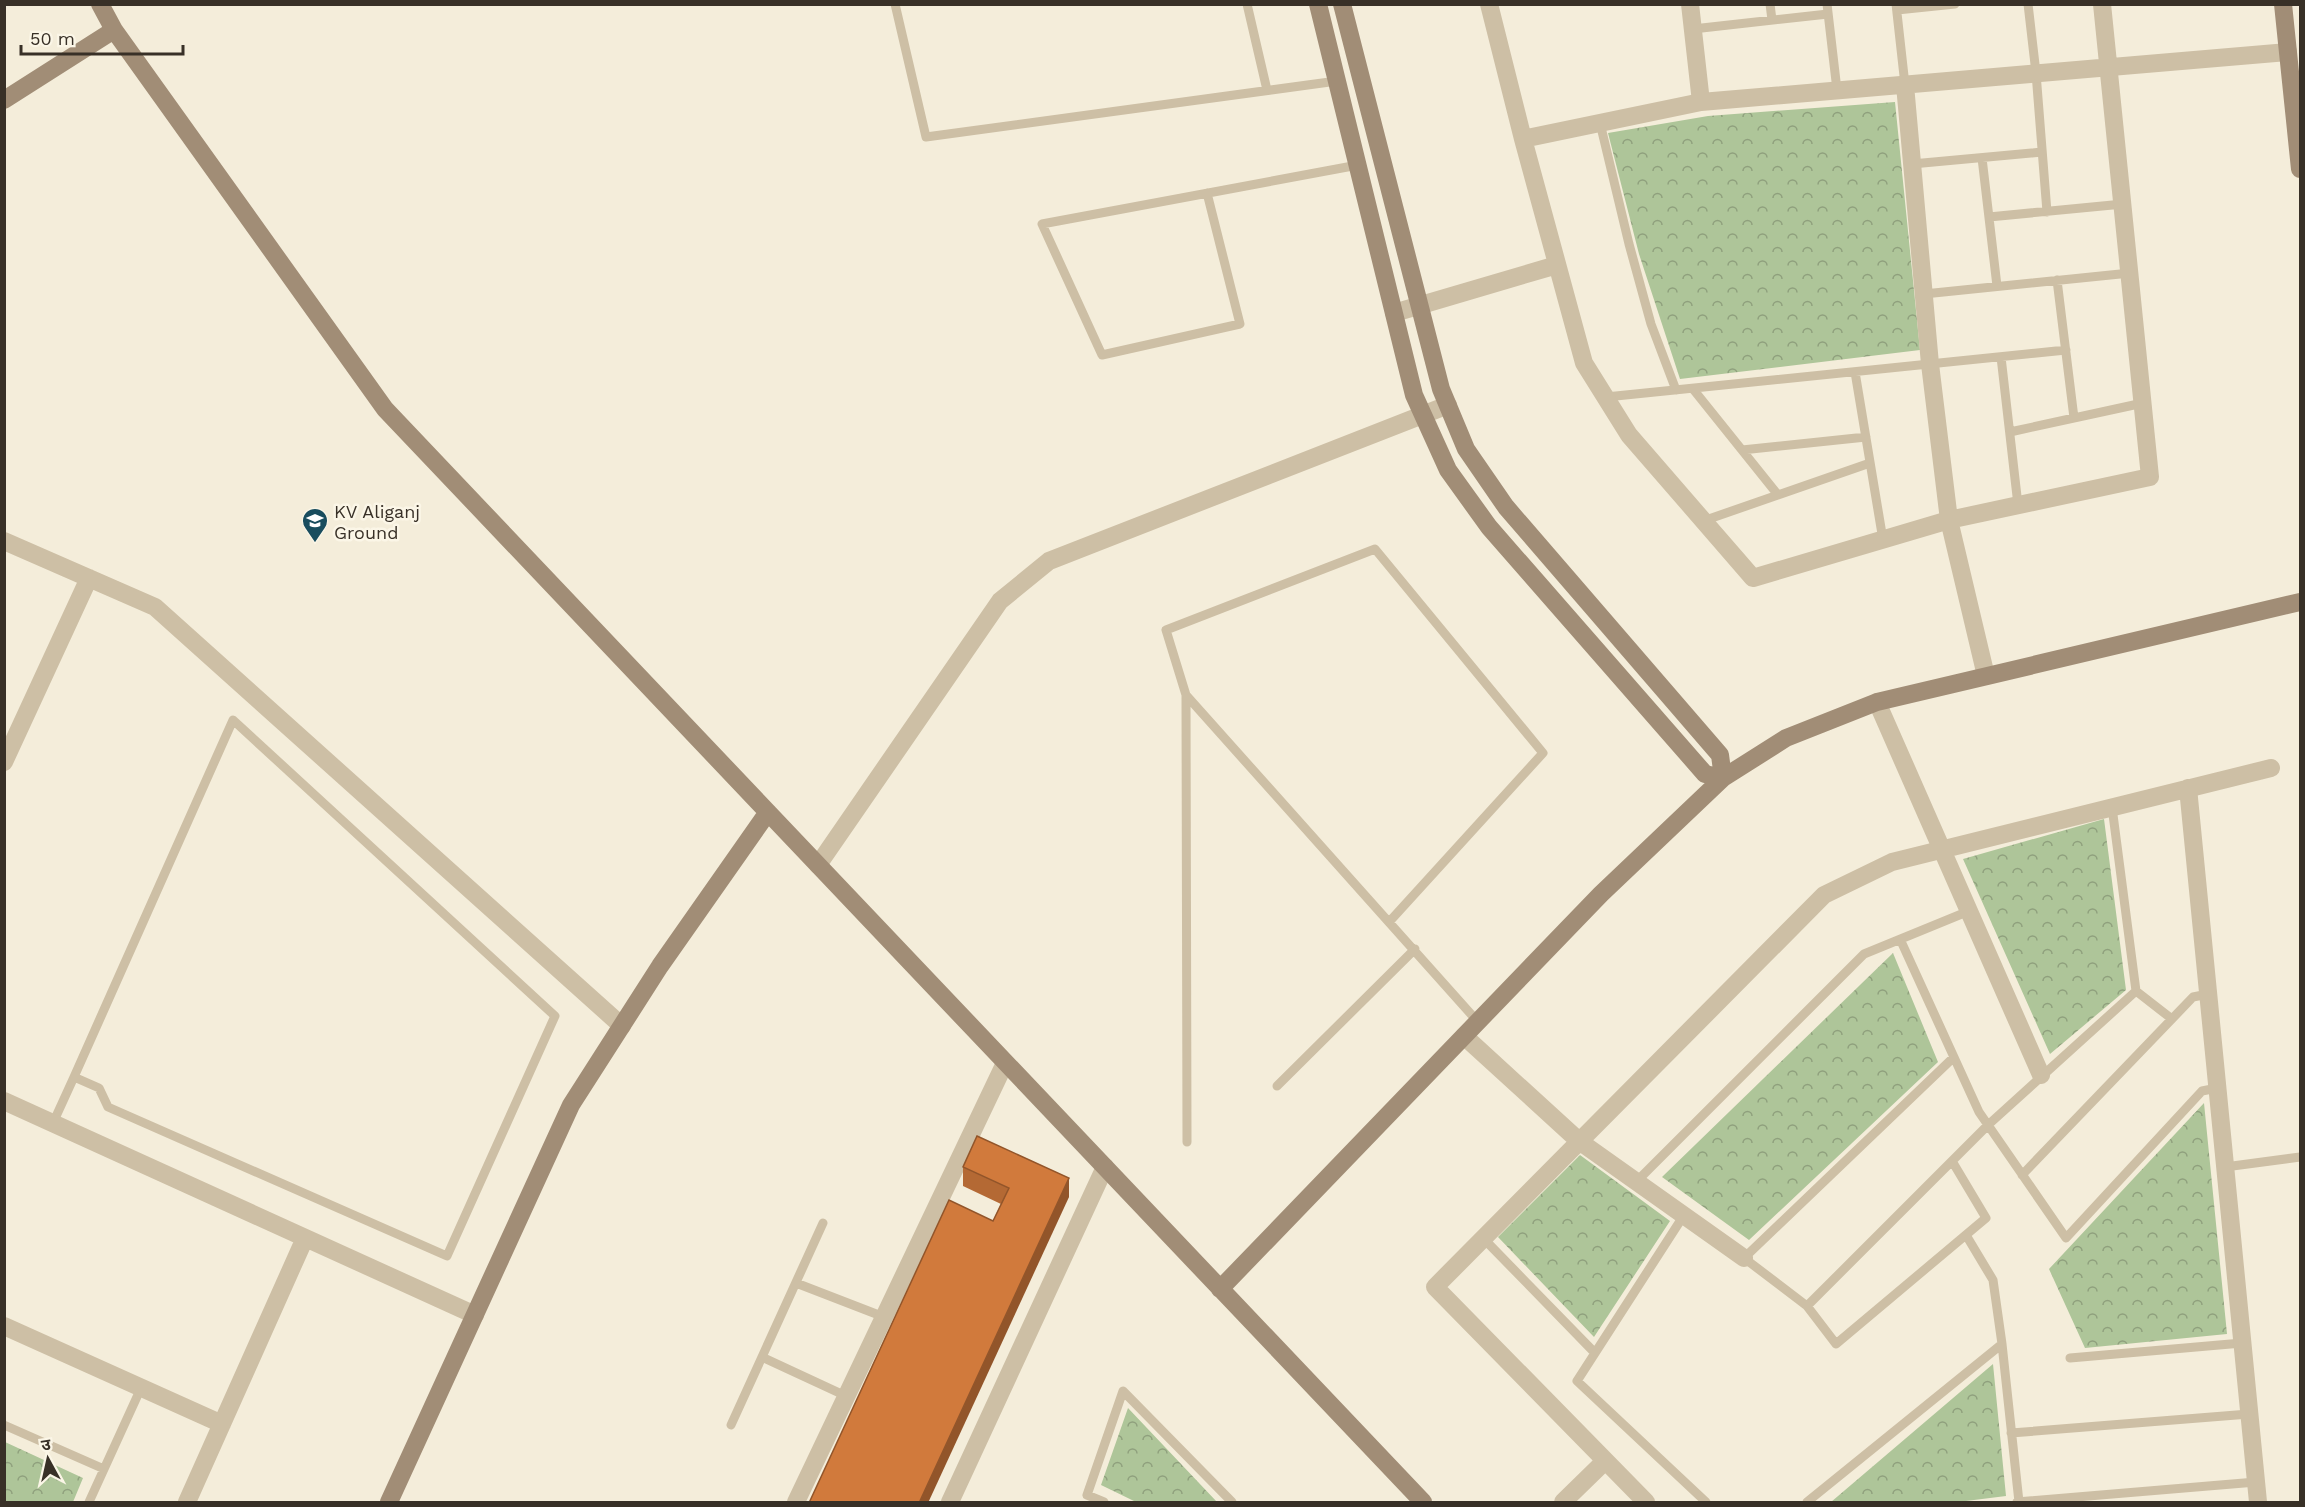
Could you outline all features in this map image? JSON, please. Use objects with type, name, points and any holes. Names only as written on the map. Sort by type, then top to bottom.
[{"type":"street","points":[[100,4],[114,30],[385,409],[1423,1503]]},
{"type":"street","points":[[1318,4],[1414,395],[1448,470],[1489,527],[1705,774],[1723,778]]},
{"type":"street","points":[[1342,4],[1441,389],[1466,449],[1506,507],[1720,755],[1723,778]]},
{"type":"street","points":[[1489,4],[1522,140],[1584,363],[1629,435],[1753,578],[1949,520],[2150,477],[2103,4]]},
{"type":"street","points":[[1690,4],[1701,102]]},
{"type":"street","points":[[2283,4],[2301,169]]},
{"type":"street","points":[[4,100],[114,30]]},
{"type":"street","points":[[1522,140],[1701,102],[2288,52]]},
{"type":"street","points":[[1905,85],[1930,364],[1949,520],[1986,676]]},
{"type":"street","points":[[1394,313],[1557,265]]},
{"type":"street","points":[[818,865],[1000,601],[1049,561],[1448,405]]},
{"type":"street","points":[[4,541],[155,607],[622,1026]]},
{"type":"street","points":[[4,762],[89,578]]},
{"type":"street","points":[[1220,1289],[1601,894],[1723,778],[1786,738],[1877,702],[2301,602]]},
{"type":"street","points":[[1877,702],[2042,1075]]},
{"type":"street","points":[[1646,1503],[1435,1287],[1824,895],[1892,862],[2271,768]]},
{"type":"street","points":[[2188,788],[2258,1503]]},
{"type":"street","points":[[389,1503],[571,1105],[660,966],[768,812]]},
{"type":"street","points":[[1464,1036],[1579,1141],[1744,1258]]},
{"type":"street","points":[[796,1503],[1005,1063]]},
{"type":"street","points":[[4,1101],[475,1315]]},
{"type":"street","points":[[951,1503],[1105,1167]]},
{"type":"street","points":[[187,1503],[304,1238]]},
{"type":"street","points":[[4,1326],[222,1424]]},
{"type":"street","points":[[1563,1503],[1605,1461]]},
{"type":"lane","points":[[895,4],[926,137],[1337,81]]},
{"type":"lane","points":[[1247,4],[1267,90]]},
{"type":"lane","points":[[1770,4],[1772,20]]},
{"type":"lane","points":[[1905,85],[1897,7],[1955,4]]},
{"type":"lane","points":[[2028,4],[2047,212]]},
{"type":"lane","points":[[1692,29],[1772,20],[1828,9],[1837,90]]},
{"type":"lane","points":[[1600,123],[1651,324],[1676,390]]},
{"type":"lane","points":[[1912,164],[2042,152]]},
{"type":"lane","points":[[1982,158],[1997,286]]},
{"type":"lane","points":[[1208,193],[1239,324],[1102,355],[1042,224],[1208,193],[1358,165]]},
{"type":"lane","points":[[1989,217],[2122,204]]},
{"type":"lane","points":[[1924,294],[2130,273]]},
{"type":"lane","points":[[2057,280],[2074,417]]},
{"type":"lane","points":[[1606,397],[2066,350]]},
{"type":"lane","points":[[2001,357],[2018,505]]},
{"type":"lane","points":[[1855,372],[1883,540]]},
{"type":"lane","points":[[1693,389],[1778,495]]},
{"type":"lane","points":[[2010,432],[2143,403]]},
{"type":"lane","points":[[1742,450],[1866,437]]},
{"type":"lane","points":[[1703,521],[1870,463]]},
{"type":"lane","points":[[1187,1142],[1186,695],[1166,630],[1375,549],[1543,753],[1390,921]]},
{"type":"lane","points":[[1186,695],[1478,1022]]},
{"type":"lane","points":[[53,1123],[233,720],[555,1016],[447,1256],[108,1107],[99,1088],[74,1077]]},
{"type":"lane","points":[[2112,807],[2136,991],[2172,1019]]},
{"type":"lane","points":[[1636,1182],[1864,954],[1969,911]]},
{"type":"lane","points":[[1900,939],[1979,1112],[2066,1238],[2202,1091],[2217,1088]]},
{"type":"lane","points":[[1277,1086],[1415,949]]},
{"type":"lane","points":[[1807,1306],[1988,1125],[2136,991]]},
{"type":"lane","points":[[2022,1175],[2193,997],[2208,994]]},
{"type":"lane","points":[[1952,1161],[1986,1218],[1836,1344],[1807,1306],[1744,1258],[1954,1057]]},
{"type":"lane","points":[[2225,1167],[2301,1157]]},
{"type":"lane","points":[[1684,1215],[1577,1381],[1706,1503]]},
{"type":"lane","points":[[731,1425],[823,1223]]},
{"type":"lane","points":[[1966,1235],[1993,1280],[2018,1502],[2256,1482]]},
{"type":"lane","points":[[1483,1238],[1595,1353]]},
{"type":"lane","points":[[796,1283],[884,1317]]},
{"type":"lane","points":[[2070,1358],[2242,1343]]},
{"type":"lane","points":[[1807,1503],[2002,1344]]},
{"type":"lane","points":[[762,1357],[846,1396]]},
{"type":"lane","points":[[89,1503],[141,1388]]},
{"type":"lane","points":[[1104,1503],[1088,1495],[1123,1391],[1232,1503]]},
{"type":"lane","points":[[2012,1433],[2249,1414]]},
{"type":"lane","points":[[4,1425],[104,1469]]},
{"type":"green space","points":[[1895,102],[1920,350],[1680,379],[1639,254],[1608,133],[1708,116]]},
{"type":"green space","points":[[2104,819],[2126,990],[2050,1054],[1963,859]]},
{"type":"green space","points":[[1893,953],[1938,1062],[1749,1240],[1662,1177]]},
{"type":"green space","points":[[2204,1103],[2227,1334],[2085,1348],[2049,1269]]},
{"type":"green space","points":[[1580,1155],[1670,1221],[1594,1337],[1498,1237]]},
{"type":"green space","points":[[1993,1364],[2006,1496],[1958,1502],[1831,1502]]},
{"type":"green space","points":[[1128,1408],[1217,1502],[1136,1502],[1101,1485]]},
{"type":"green space","points":[[5,1442],[83,1478],[73,1502],[5,1502]]},
{"type":"building","points":[[977,1136],[1069,1178],[919,1503],[809,1503],[949,1200],[993,1221],[1009,1188],[963,1167]]},
{"type":"place","name":"KV Aliganj Ground","points":[[315,544]]}]
